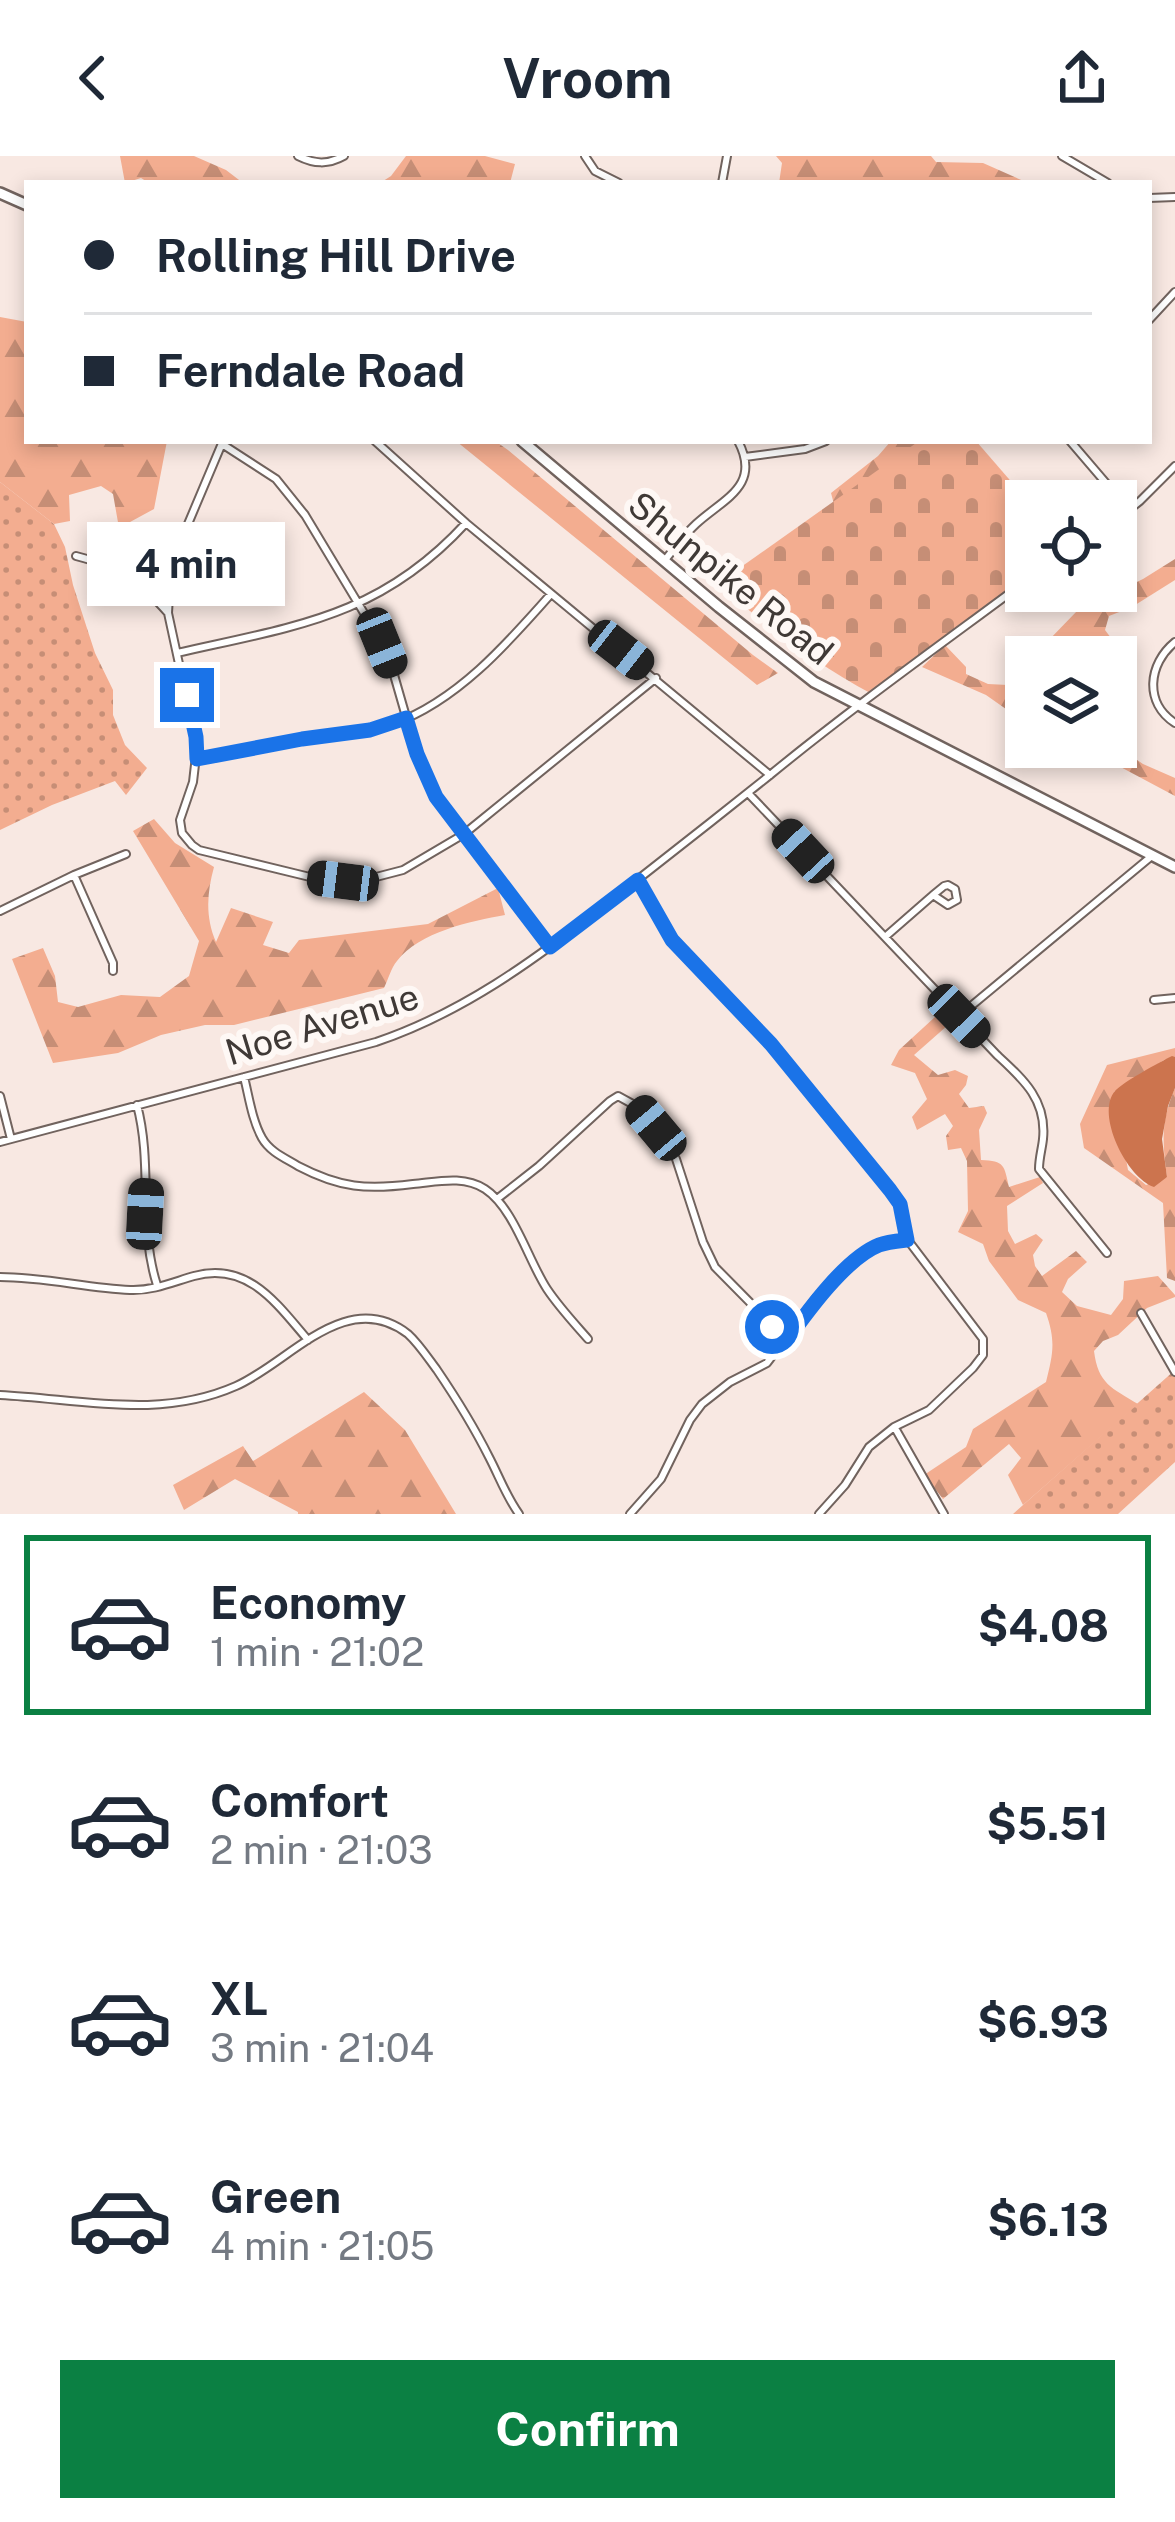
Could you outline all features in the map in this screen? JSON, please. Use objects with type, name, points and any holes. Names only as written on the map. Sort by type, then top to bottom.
[{"type":"main road","name":"Shunpike Road","points":[[526,444],[791,666],[856,706],[1175,867]]},
{"type":"street","points":[[298,156],[325,163],[344,156]]},
{"type":"street","points":[[1063,156],[1103,180]]},
{"type":"street","points":[[586,159],[595,171],[613,180]]},
{"type":"street","points":[[1152,317],[1175,292]]},
{"type":"street","points":[[222,444],[177,550],[168,613],[196,737],[193,782],[180,820],[186,839],[200,850],[343,881],[404,870],[464,834],[656,677]]},
{"type":"street","points":[[224,444],[276,479],[305,515],[382,643],[417,754],[436,797],[550,947]]},
{"type":"street","points":[[378,444],[466,523],[770,775]]},
{"type":"street","points":[[664,560],[697,522],[736,494],[745,472],[746,457],[740,444]]},
{"type":"street","points":[[746,457],[818,444]]},
{"type":"street","points":[[1073,444],[1104,480]]},
{"type":"street","points":[[1137,503],[1175,466]]},
{"type":"street","points":[[177,653],[317,621],[360,603],[404,579],[466,523]]},
{"type":"street","points":[[76,556],[131,575],[168,613]]},
{"type":"street","points":[[197,759],[370,730],[406,718],[490,660],[551,594]]},
{"type":"street","name":"Noe Avenue","points":[[0,1142],[378,1042],[482,994],[550,947],[856,706],[1005,596]]},
{"type":"street","points":[[1175,642],[1158,660],[1153,678],[1158,706],[1175,723]]},
{"type":"street","points":[[748,793],[1030,1087],[1044,1121],[1039,1169],[1107,1252]]},
{"type":"street","points":[[0,911],[126,854]]},
{"type":"street","points":[[959,1016],[1153,855]]},
{"type":"street","points":[[74,874],[113,963],[112,971]]},
{"type":"street","points":[[638,880],[672,940],[771,1044],[890,1190],[900,1204],[907,1240],[983,1339],[984,1351],[973,1368],[929,1410],[894,1427],[869,1447],[819,1514]]},
{"type":"street","points":[[885,938],[933,895]]},
{"type":"street","points":[[1154,1000],[1175,998]]},
{"type":"street","points":[[244,1077],[264,1142],[309,1172],[364,1188],[462,1180],[497,1199],[547,1289],[588,1339]]},
{"type":"street","points":[[0,1096],[11,1139]]},
{"type":"street","points":[[497,1199],[610,1101],[624,1097],[638,1107],[676,1159],[715,1267],[787,1340]]},
{"type":"street","points":[[137,1106],[146,1147],[148,1250],[158,1287]]},
{"type":"street","points":[[630,1514],[654,1489],[702,1404],[730,1382],[767,1363],[816,1298],[862,1256],[880,1245],[907,1240]]},
{"type":"street","points":[[0,1277],[127,1290],[208,1273],[238,1276],[266,1292],[308,1340]]},
{"type":"street","points":[[1142,1313],[1175,1372]]},
{"type":"street","points":[[0,1395],[120,1407],[168,1405],[239,1385],[332,1324],[350,1320],[384,1323],[407,1334],[426,1356],[467,1417],[519,1514]]},
{"type":"street","points":[[894,1427],[944,1514]]},
{"type":"green space","points":[[120,156],[194,156],[239,180],[141,178],[124,180]]},
{"type":"green space","points":[[406,156],[485,156],[515,164],[511,180],[385,180]]},
{"type":"green space","points":[[776,156],[931,156],[936,162],[983,163],[1021,180],[779,180],[782,163]]},
{"type":"green space","points":[[0,317],[24,321],[24,444],[166,444],[154,509],[119,528],[113,494],[101,486],[69,495],[70,521],[54,524],[0,482]]},
{"type":"green space","points":[[460,444],[499,444],[508,450],[778,673],[757,685]]},
{"type":"green space","points":[[888,444],[915,444],[915,452],[835,508],[831,493]]},
{"type":"green space","points":[[915,444],[979,444],[1010,480],[1005,480],[1005,596],[872,694],[792,643],[717,584]]},
{"type":"green space","points":[[0,482],[54,524],[95,653],[113,690],[113,715],[125,745],[147,768],[126,795],[115,781],[0,830]]},
{"type":"green space","points":[[1175,559],[1175,580],[1137,604],[1137,582]]},
{"type":"green space","points":[[1076,612],[1119,612],[1109,616],[1105,630],[1110,636],[1053,636]]},
{"type":"green space","points":[[945,645],[966,667],[966,674],[988,684],[1005,685],[1005,708],[986,695],[922,667]]},
{"type":"green space","points":[[1137,760],[1175,778],[1175,796],[1122,768],[1137,768]]},
{"type":"green space","points":[[154,819],[175,843],[214,867],[208,904],[216,942],[231,908],[273,922],[263,945],[289,953],[299,940],[428,924],[498,888],[505,915],[418,942],[397,961],[384,988],[234,1025],[205,1025],[161,1035],[118,1053],[53,1063],[12,959],[43,948],[55,976],[58,1002],[78,1007],[121,995],[160,997],[189,976],[199,941],[133,831]]},
{"type":"green space","points":[[947,1006],[956,1018],[914,1055],[938,1075],[955,1070],[968,1076],[959,1094],[969,1108],[984,1106],[987,1113],[979,1130],[981,1160],[1002,1166],[1009,1187],[1040,1177],[1043,1183],[1007,1206],[1008,1231],[1015,1244],[1036,1234],[1043,1240],[1033,1255],[1042,1276],[1076,1251],[1087,1262],[1068,1279],[1062,1292],[1077,1306],[1111,1315],[1123,1299],[1124,1281],[1158,1276],[1175,1295],[1147,1308],[1094,1351],[1103,1378],[1138,1404],[1023,1505],[1008,1475],[1021,1458],[1009,1444],[943,1499],[924,1475],[966,1447],[973,1429],[1046,1382],[1052,1348],[1046,1313],[1018,1300],[989,1261],[983,1244],[958,1232],[968,1211],[967,1161],[961,1148],[948,1150],[946,1136],[953,1126],[945,1114],[917,1130],[912,1117],[927,1099],[915,1073],[891,1065],[899,1050]]},
{"type":"green space","points":[[1175,1048],[1175,1057],[1114,1092],[1128,1170],[1146,1185],[1167,1177],[1164,1132],[1175,1088],[1175,1281],[1167,1278],[1163,1203],[1084,1148],[1080,1124],[1107,1065]]},
{"type":"green space","points":[[1175,1370],[1175,1462],[1118,1514],[1013,1514]]},
{"type":"green space","points":[[364,1392],[405,1430],[456,1514],[298,1514],[235,1479],[184,1510],[173,1485],[243,1446],[253,1461]]},
{"type":"shaded area","points":[[1172,1056],[1175,1088],[1162,1139],[1167,1177],[1154,1187],[1134,1171],[1117,1144],[1110,1101],[1119,1087]]},
{"type":"route","points":[[187,695],[197,759],[370,730],[406,718],[436,797],[550,947],[638,880],[672,940],[771,1044],[900,1204],[907,1240],[880,1245],[862,1256],[816,1298],[787,1340],[772,1327]]}]
